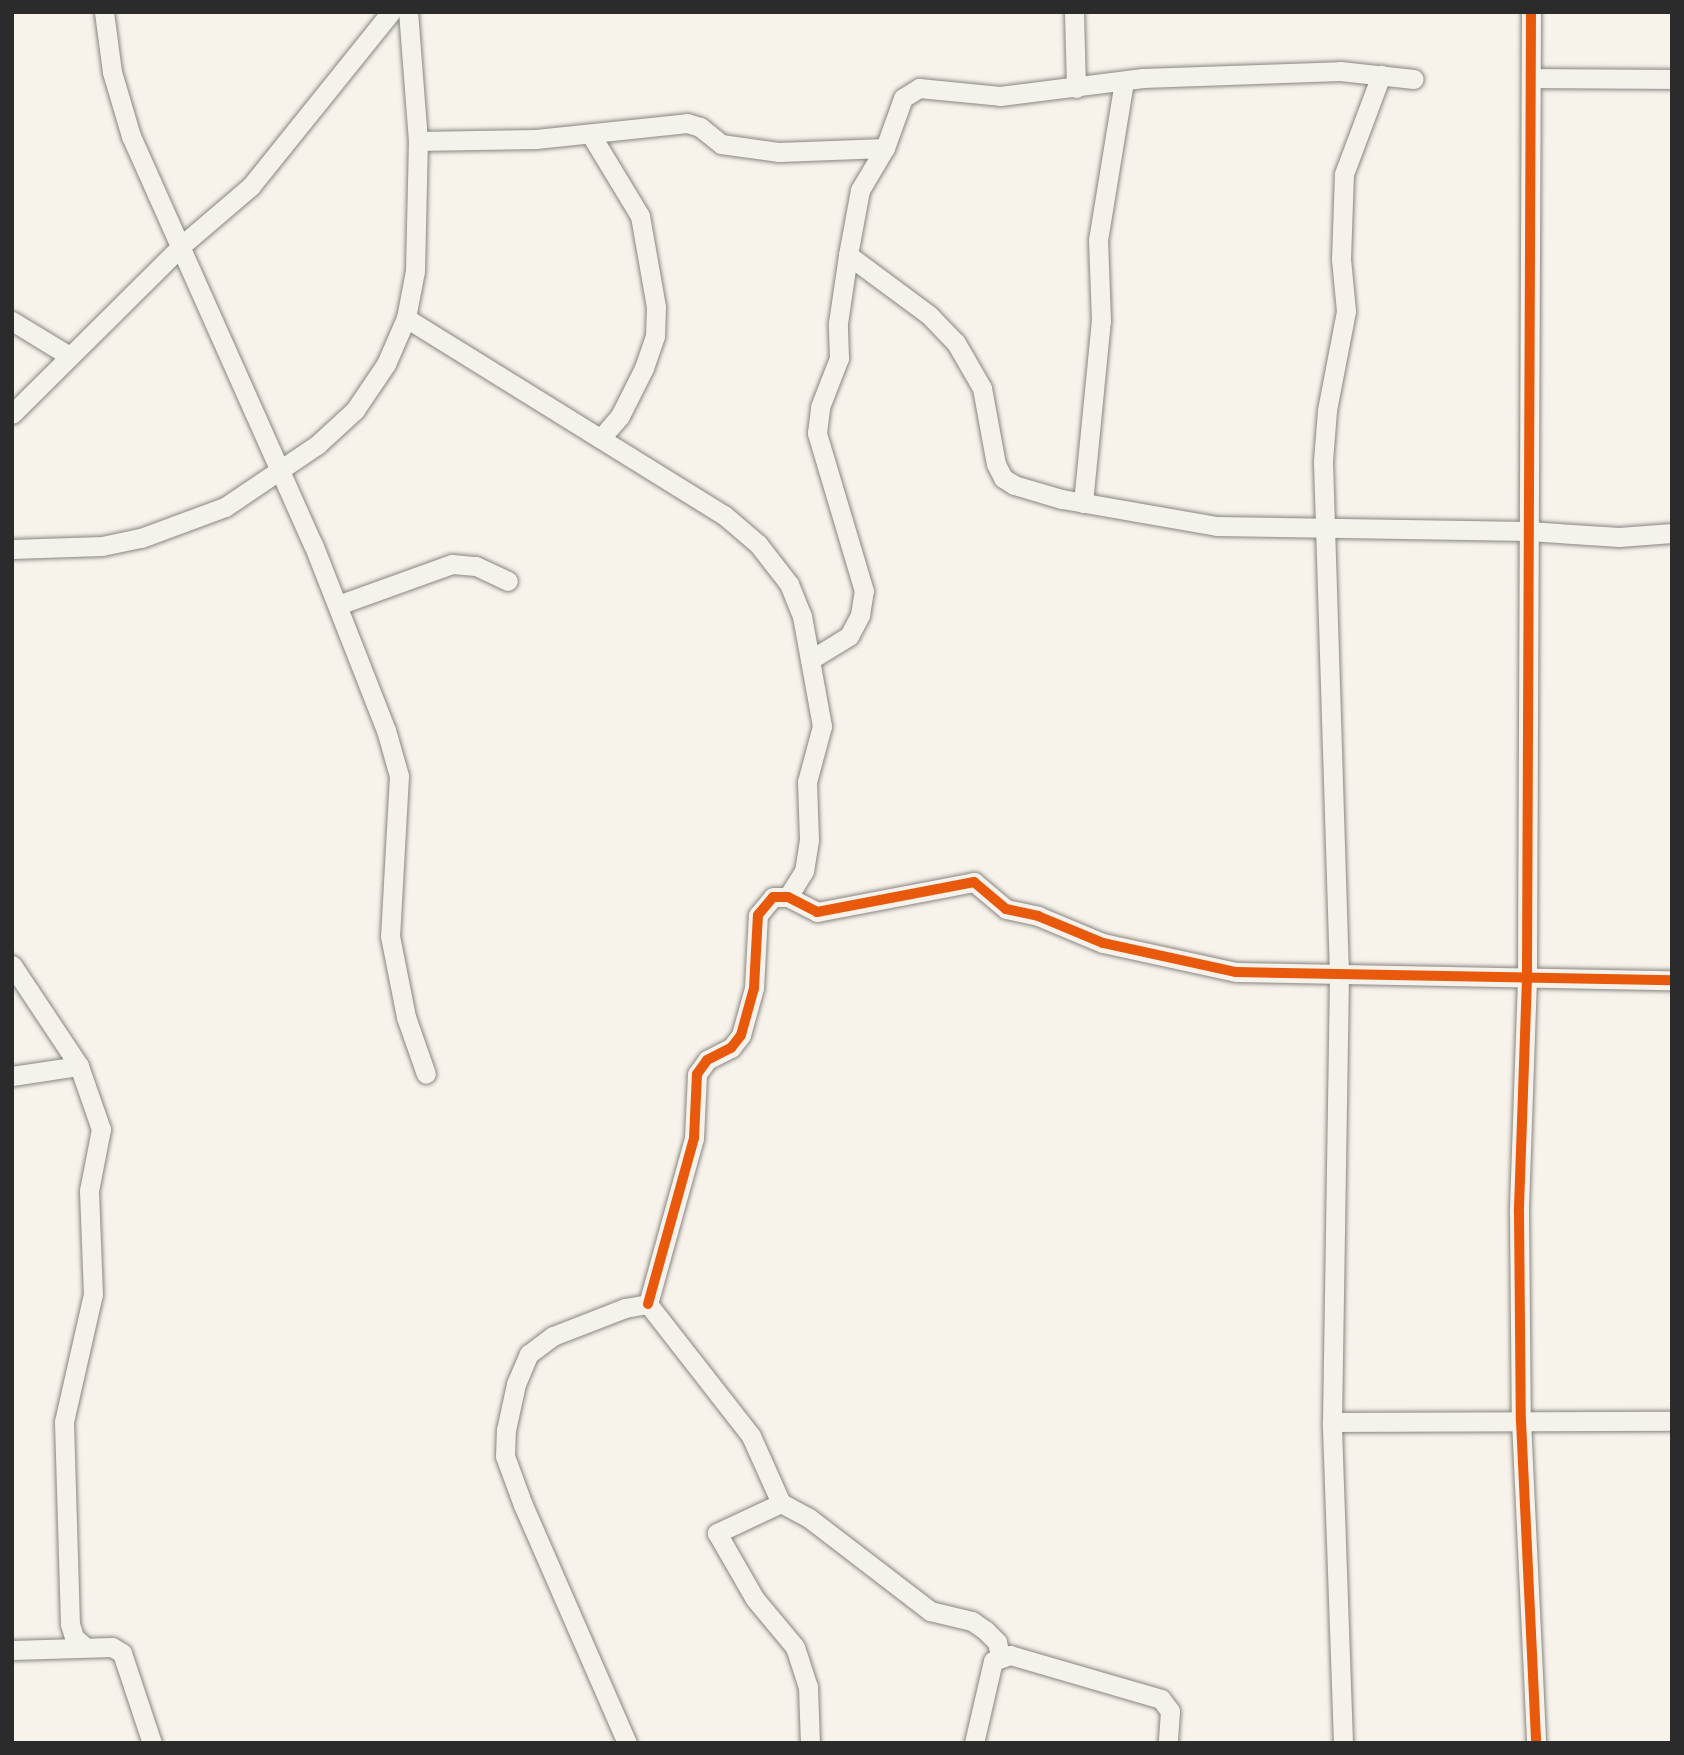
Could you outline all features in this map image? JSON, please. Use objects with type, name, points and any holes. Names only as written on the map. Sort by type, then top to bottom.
[{"type":"street","points":[[104,12],[112,72],[131,136],[182,245],[338,605],[399,776],[390,936],[403,1005],[426,1074]]},
{"type":"street","points":[[12,414],[68,355],[182,245],[251,186],[391,12]]},
{"type":"street","points":[[12,549],[103,546],[141,538],[225,507],[279,471],[355,410],[386,364],[406,318],[420,231],[418,141],[408,12]]},
{"type":"street","points":[[1073,12],[1076,88]]},
{"type":"street","points":[[1531,12],[1527,978],[1520,1212],[1521,1421],[1535,1743]]},
{"type":"street","points":[[810,660],[849,636],[860,615],[864,591],[817,433],[820,407],[839,358],[838,323],[848,256],[849,226],[860,191],[885,148],[909,90],[1000,96],[1124,81],[1306,72],[1414,79]]},
{"type":"street","points":[[1343,1743],[1332,1422],[1339,974],[1325,530],[1327,410],[1346,311],[1341,259],[1344,174],[1381,75]]},
{"type":"street","points":[[1532,78],[1672,79]]},
{"type":"street","points":[[1083,503],[1101,321],[1098,240],[1124,81]]},
{"type":"street","points":[[418,141],[592,135],[687,123],[700,127],[721,144],[779,152],[885,148]]},
{"type":"street","points":[[592,135],[640,216],[656,307],[655,336],[644,368],[620,416],[600,439]]},
{"type":"street","points":[[848,256],[929,315],[956,343],[982,388],[1003,478],[1014,485],[1083,503],[1217,526],[1325,530],[1528,531],[1619,537],[1672,533]]},
{"type":"street","points":[[406,318],[689,491],[758,544],[789,584],[802,616],[822,726],[807,782],[810,840],[804,871],[788,897]]},
{"type":"street","points":[[12,321],[68,355]]},
{"type":"street","points":[[338,605],[452,564],[476,566],[509,581]]},
{"type":"street","points":[[648,1304],[694,1138],[697,1074],[741,1035],[754,988],[758,915],[765,902],[788,897],[817,912],[974,882],[1006,909],[1038,916],[1103,943],[1236,972],[1672,980]]},
{"type":"street","points":[[12,965],[79,1066],[102,1129],[89,1191],[93,1294],[64,1422],[70,1624],[74,1637],[83,1645]]},
{"type":"street","points":[[12,1076],[79,1066]]},
{"type":"street","points":[[648,1304],[751,1436],[781,1503],[809,1518],[924,1607],[972,1621],[997,1643],[1000,1656],[987,1677],[974,1743]]},
{"type":"street","points":[[627,1743],[527,1516],[505,1457],[506,1430],[516,1384],[529,1354],[553,1336],[625,1308],[648,1304]]},
{"type":"street","points":[[1332,1422],[1672,1421]]},
{"type":"street","points":[[781,1503],[717,1533],[755,1599],[794,1647],[808,1686],[810,1743]]},
{"type":"street","points":[[12,1650],[83,1645],[112,1647],[121,1653],[152,1743]]},
{"type":"street","points":[[1000,1656],[1010,1655],[1161,1699],[1170,1711],[1168,1743]]},
{"type":"cycle path","points":[[1531,12],[1527,978],[1519,1212],[1521,1421],[1536,1743]]},
{"type":"cycle path","points":[[648,1304],[694,1138],[697,1074],[707,1060],[731,1048],[741,1035],[754,988],[758,915],[773,897],[788,897],[817,912],[974,882],[1006,909],[1038,916],[1103,943],[1236,972],[1672,980]]}]
